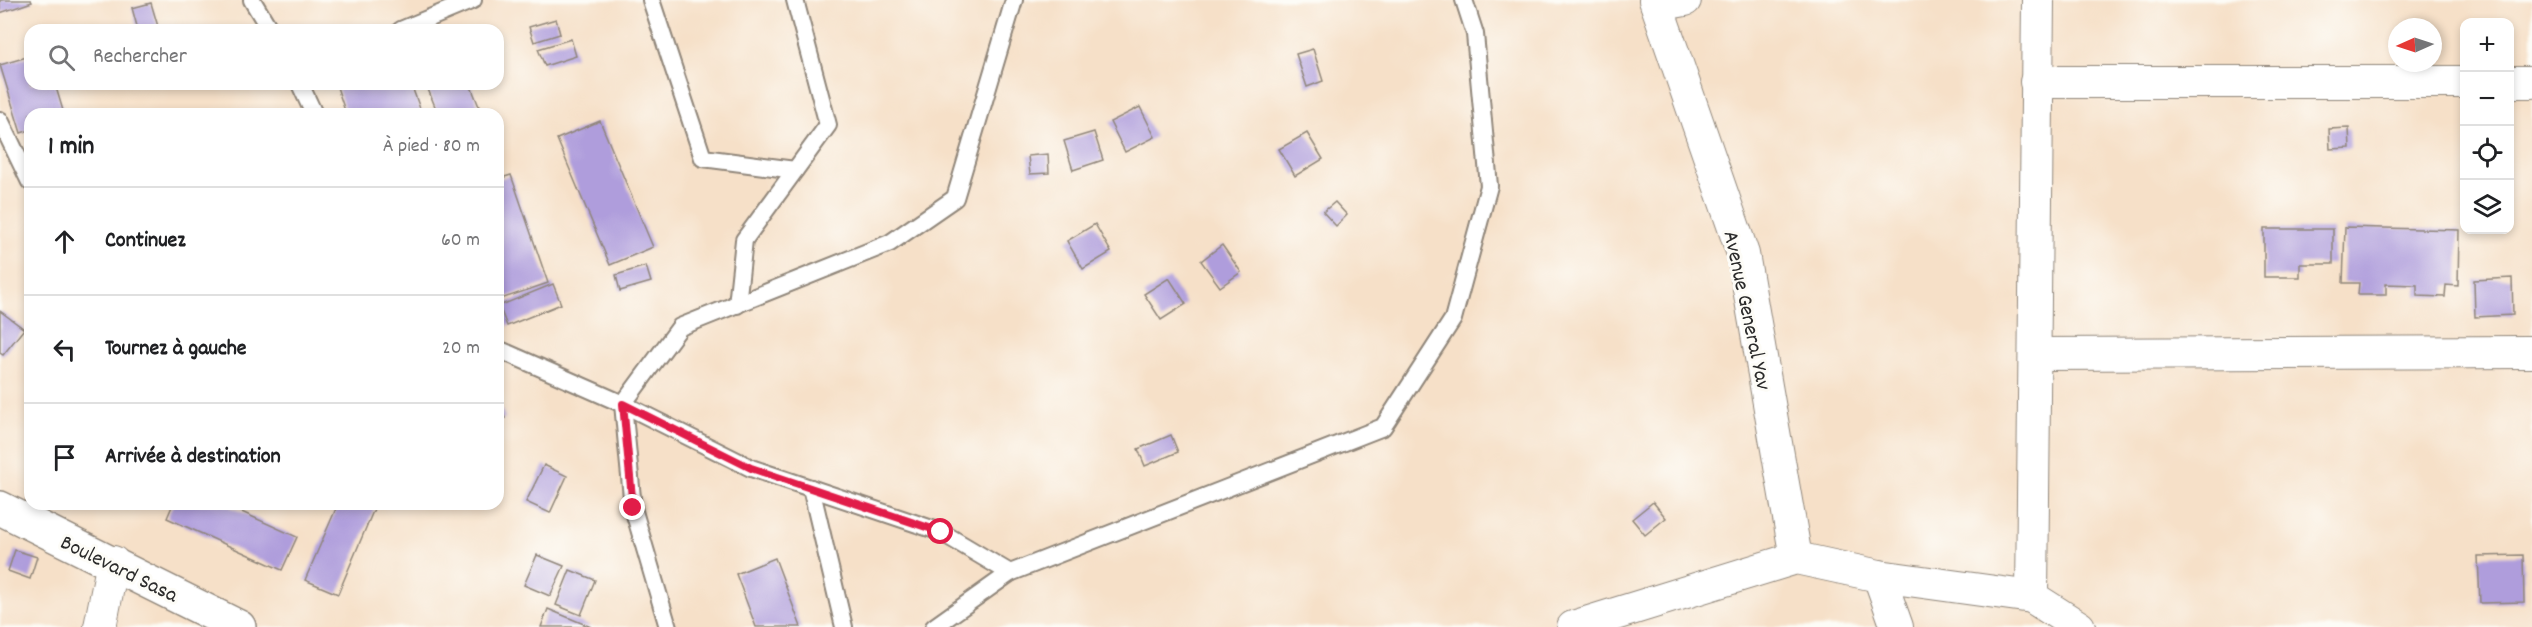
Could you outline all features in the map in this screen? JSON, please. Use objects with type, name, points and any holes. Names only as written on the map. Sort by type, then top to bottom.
[{"type":"street","points":[[2032,597],[2038,0]]},
{"type":"street","name":"Avenue General Yav","points":[[1665,2],[1743,254],[1796,558]]},
{"type":"street","points":[[2036,82],[2460,82]]},
{"type":"street","points":[[2514,82],[2532,82]]},
{"type":"street","points":[[2035,354],[2532,352]]},
{"type":"street","name":"Boulevard Sasa","points":[[0,508],[239,627]]},
{"type":"street","points":[[1573,627],[1796,558],[1879,576],[2032,597],[2079,627]]},
{"type":"street","points":[[100,627],[112,562]]},
{"type":"street","points":[[1879,576],[1897,627]]},
{"type":"lane","points":[[252,0],[266,24]]},
{"type":"lane","points":[[415,24],[473,0]]},
{"type":"lane","points":[[651,0],[703,158],[795,170]]},
{"type":"lane","points":[[737,305],[744,240],[828,125],[795,0]]},
{"type":"lane","points":[[668,627],[633,508],[623,404],[680,327],[890,243],[955,198],[1014,0]]},
{"type":"lane","points":[[933,627],[1010,573],[1383,427],[1453,319],[1489,186],[1475,34],[1464,0]]},
{"type":"lane","points":[[303,90],[311,108]]},
{"type":"lane","points":[[0,120],[24,170]]},
{"type":"lane","points":[[504,352],[623,404],[751,468],[941,532],[1010,573]]},
{"type":"lane","points":[[811,488],[844,627]]},
{"type":"building","points":[[0,0],[31,0],[32,2],[0,13]]},
{"type":"building","points":[[151,3],[157,24],[136,24],[132,8]]},
{"type":"building","points":[[556,19],[560,34],[534,42],[529,27]]},
{"type":"building","points":[[571,39],[576,56],[545,66],[538,49]]},
{"type":"building","points":[[1313,49],[1323,81],[1307,87],[1296,54]]},
{"type":"building","points":[[24,58],[24,90],[57,90],[62,108],[24,108],[24,132],[21,133],[0,65]]},
{"type":"building","points":[[338,90],[413,90],[420,108],[344,108]]},
{"type":"building","points":[[428,90],[472,90],[480,108],[436,108]]},
{"type":"building","points":[[1140,107],[1155,137],[1125,152],[1110,122]]},
{"type":"building","points":[[600,121],[653,247],[610,265],[557,139]]},
{"type":"building","points":[[2349,128],[2350,148],[2330,149],[2329,129]]},
{"type":"building","points":[[1094,132],[1103,160],[1073,170],[1064,141]]},
{"type":"building","points":[[1307,133],[1323,159],[1295,176],[1279,149]]},
{"type":"building","points":[[1048,154],[1049,173],[1030,174],[1028,156]]},
{"type":"building","points":[[511,175],[548,283],[504,298],[504,177]]},
{"type":"building","points":[[1335,202],[1347,215],[1336,226],[1323,212]]},
{"type":"building","points":[[1095,224],[1111,252],[1083,269],[1067,241]]},
{"type":"building","points":[[2345,227],[2459,230],[2458,286],[2446,285],[2445,297],[2417,296],[2417,285],[2386,284],[2386,295],[2358,295],[2359,283],[2343,283]]},
{"type":"building","points":[[2264,229],[2333,229],[2333,264],[2300,264],[2300,277],[2264,277]]},
{"type":"building","points":[[1222,245],[1241,272],[1220,287],[1201,261]]},
{"type":"building","points":[[646,266],[651,282],[620,291],[616,275]]},
{"type":"building","points":[[1169,278],[1186,304],[1161,320],[1144,294]]},
{"type":"building","points":[[2512,278],[2513,315],[2475,317],[2474,280]]},
{"type":"building","points":[[553,284],[561,304],[507,326],[504,318],[504,304]]},
{"type":"building","points":[[0,311],[24,329],[3,355],[0,353]]},
{"type":"building","points":[[1171,435],[1178,452],[1145,466],[1138,449]]},
{"type":"building","points":[[544,465],[567,476],[550,513],[526,502]]},
{"type":"building","points":[[1653,502],[1666,518],[1645,535],[1632,519]]},
{"type":"building","points":[[170,510],[237,510],[297,537],[282,570],[167,518]]},
{"type":"building","points":[[335,510],[373,510],[338,594],[305,580]]},
{"type":"building","points":[[15,550],[37,557],[30,579],[8,571]]},
{"type":"building","points":[[537,555],[564,566],[550,596],[524,585]]},
{"type":"building","points":[[2523,555],[2524,602],[2480,603],[2478,556]]},
{"type":"building","points":[[775,558],[801,627],[756,627],[736,574]]},
{"type":"building","points":[[570,570],[595,580],[581,615],[556,605]]},
{"type":"building","points":[[548,609],[591,627],[541,627]]},
{"type":"route","points":[[633,508],[623,404],[751,468],[941,532]]}]
